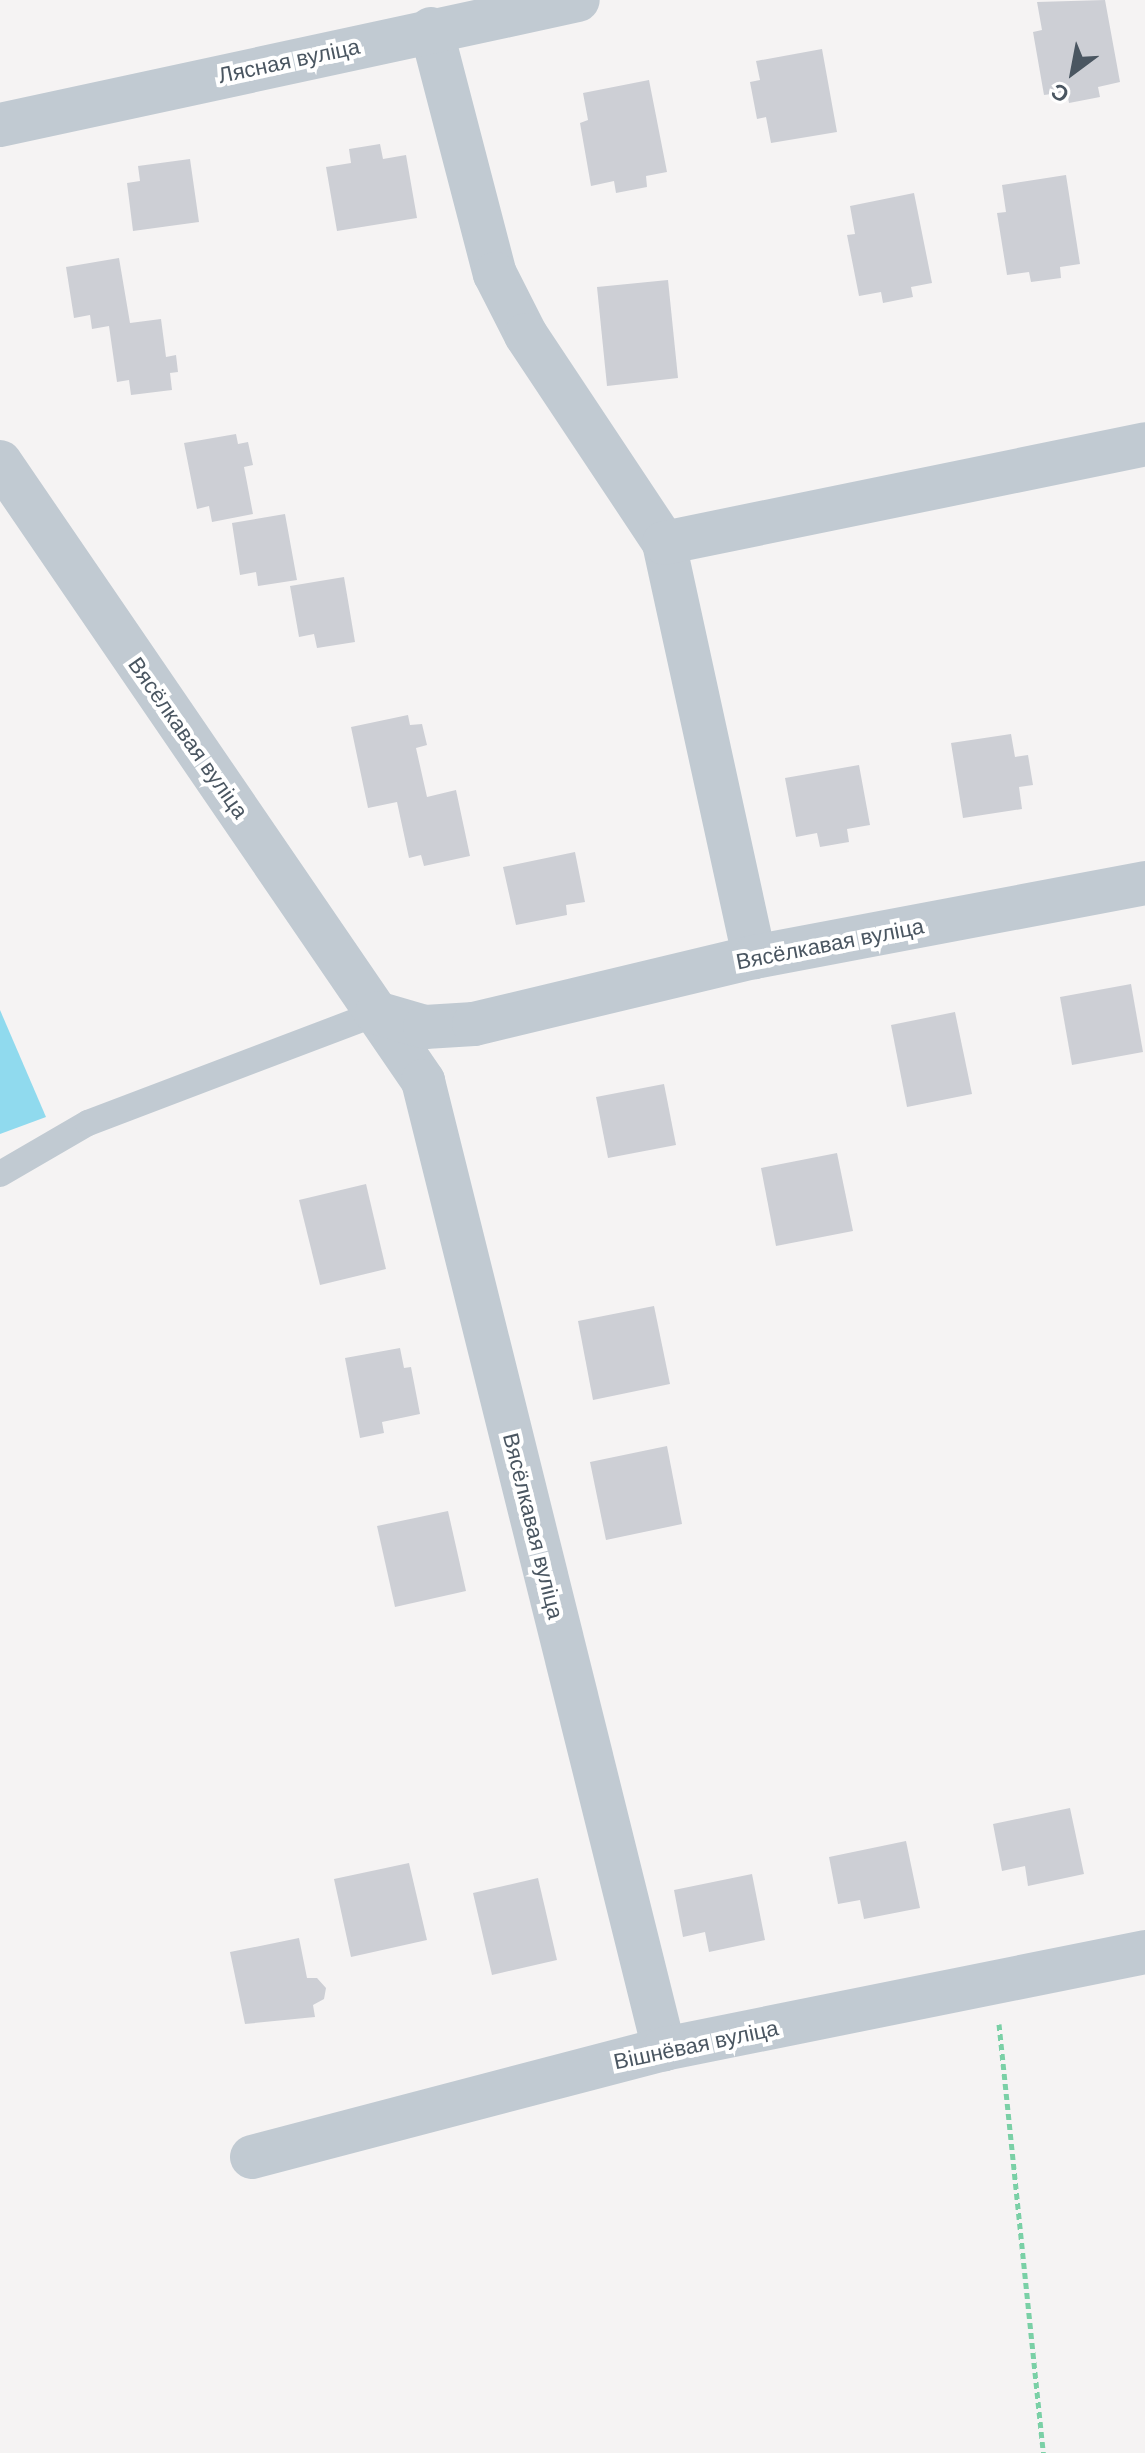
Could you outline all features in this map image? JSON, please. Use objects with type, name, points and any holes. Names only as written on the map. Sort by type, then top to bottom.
[{"type":"street","name":"Лясная вуліца","points":[[0,125],[431,29],[578,0]]},
{"type":"street","points":[[431,29],[495,274],[526,335],[664,543],[754,957]]},
{"type":"street","points":[[664,543],[1145,444]]},
{"type":"street","name":"Вясёлкавая вуліца","points":[[0,462],[411,1059],[430,1107],[664,2049]]},
{"type":"street","name":"Вясёлкавая вуліца","points":[[377,1013],[425,1027],[474,1024],[754,957],[1145,883]]},
{"type":"street","name":"Вішнёвая вуліца","points":[[252,2157],[664,2049],[1145,1952]]},
{"type":"lane","points":[[0,1174],[116,1112],[377,1013]]},
{"type":"path","points":[[995,1984],[1043,2453]]},
{"type":"water","points":[[0,1010],[46,1117],[0,1134]]},
{"type":"building","points":[[1105,0],[1120,82],[1098,87],[1100,97],[1069,103],[1067,92],[1044,95],[1033,32],[1042,30],[1037,2]]},
{"type":"building","points":[[822,49],[837,132],[771,143],[766,117],[757,119],[750,82],[760,80],[756,61]]},
{"type":"building","points":[[649,80],[667,172],[646,176],[647,187],[616,193],[614,181],[591,186],[580,123],[588,120],[583,93]]},
{"type":"building","points":[[380,144],[383,159],[406,155],[417,218],[337,231],[326,167],[351,163],[349,149]]},
{"type":"building","points":[[190,159],[199,222],[133,231],[127,183],[140,181],[138,166]]},
{"type":"building","points":[[1066,175],[1080,264],[1060,267],[1061,278],[1031,282],[1029,272],[1007,275],[997,213],[1006,212],[1002,185]]},
{"type":"building","points":[[914,193],[932,283],[911,287],[913,297],[883,303],[881,292],[859,296],[847,235],[855,234],[850,206]]},
{"type":"building","points":[[119,258],[130,323],[161,319],[166,357],[176,355],[178,372],[170,373],[172,390],[131,395],[129,380],[117,382],[109,326],[92,329],[90,315],[74,318],[66,267]]},
{"type":"building","points":[[668,280],[678,378],[607,386],[597,287]]},
{"type":"building","points":[[236,434],[238,444],[248,442],[253,465],[244,467],[253,514],[212,522],[209,506],[197,509],[184,443]]},
{"type":"building","points":[[285,514],[297,580],[258,586],[256,572],[240,575],[232,523]]},
{"type":"building","points":[[344,577],[355,642],[317,648],[314,634],[299,637],[290,586]]},
{"type":"building","points":[[408,715],[410,725],[422,724],[427,745],[416,748],[427,797],[456,790],[470,856],[424,866],[421,855],[409,858],[397,802],[368,808],[351,727]]},
{"type":"building","points":[[1011,734],[1015,757],[1028,755],[1033,785],[1019,787],[1022,809],[963,818],[951,743]]},
{"type":"building","points":[[859,765],[870,825],[847,829],[849,842],[820,847],[817,833],[796,837],[785,778]]},
{"type":"building","points":[[575,852],[585,902],[566,905],[567,915],[516,925],[503,867]]},
{"type":"building","points":[[1131,984],[1143,1052],[1072,1065],[1060,997]]},
{"type":"building","points":[[955,1012],[972,1094],[907,1107],[891,1025]]},
{"type":"building","points":[[664,1084],[676,1145],[608,1158],[596,1097]]},
{"type":"building","points":[[837,1153],[853,1231],[776,1246],[761,1168]]},
{"type":"building","points":[[366,1184],[386,1269],[320,1285],[299,1200]]},
{"type":"building","points":[[654,1306],[670,1384],[593,1400],[578,1321]]},
{"type":"building","points":[[400,1348],[404,1368],[411,1367],[420,1414],[382,1422],[384,1433],[360,1438],[345,1358]]},
{"type":"building","points":[[667,1446],[682,1524],[606,1540],[590,1462]]},
{"type":"building","points":[[448,1511],[466,1591],[395,1607],[377,1526]]},
{"type":"building","points":[[1070,1808],[1084,1874],[1028,1886],[1025,1866],[1002,1871],[993,1824]]},
{"type":"building","points":[[906,1841],[920,1908],[864,1919],[860,1900],[838,1904],[829,1857]]},
{"type":"building","points":[[409,1863],[427,1940],[351,1957],[334,1879]]},
{"type":"building","points":[[752,1874],[765,1940],[709,1952],[705,1932],[683,1937],[674,1890]]},
{"type":"building","points":[[538,1878],[557,1960],[492,1975],[473,1893]]},
{"type":"building","points":[[299,1938],[307,1978],[317,1978],[326,1988],[324,1999],[313,2005],[315,2017],[245,2024],[230,1952]]}]
